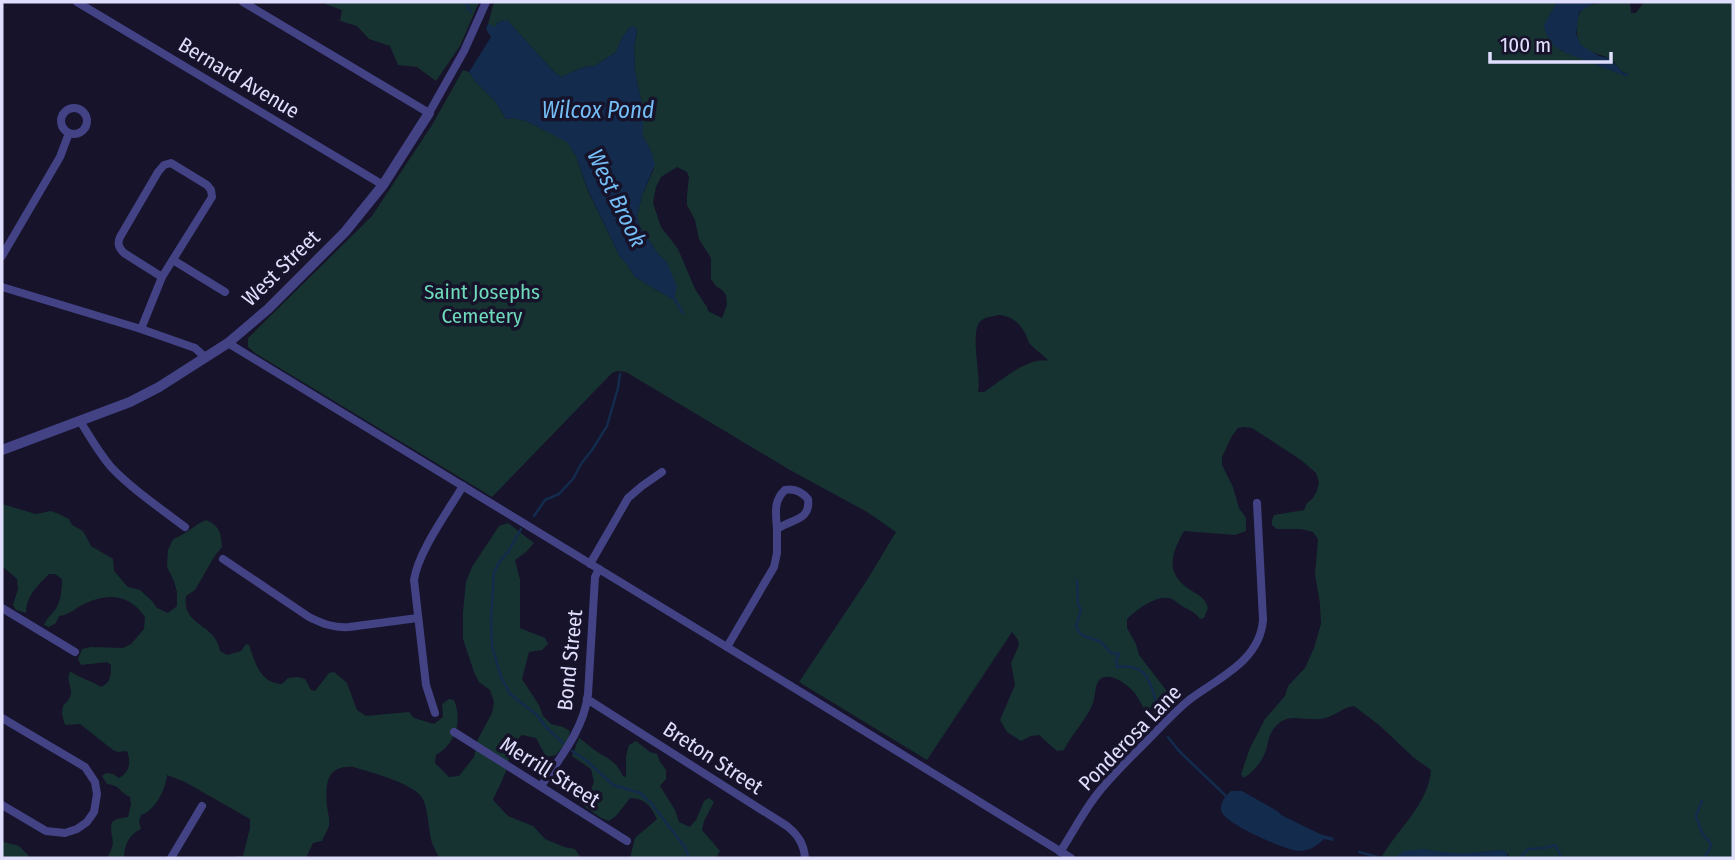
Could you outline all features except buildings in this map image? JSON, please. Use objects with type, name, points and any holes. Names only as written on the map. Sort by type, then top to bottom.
[{"type":"street","name":"Bernard Avenue","points":[[77,2],[383,184]]},
{"type":"street","points":[[243,2],[429,113]]},
{"type":"street","name":"West Street","points":[[2,450],[130,402],[159,387],[228,343],[268,309],[339,239],[383,184],[429,113],[470,40],[486,2]]},
{"type":"street","points":[[2,256],[60,157],[69,134]]},
{"type":"street","points":[[141,330],[162,277],[212,197],[212,191],[207,185],[171,163],[164,165],[158,172],[120,237],[119,246],[124,253],[162,277]]},
{"type":"street","points":[[173,260],[225,292]]},
{"type":"street","points":[[2,287],[195,348],[205,358]]},
{"type":"street","points":[[228,343],[1071,858]]},
{"type":"street","points":[[80,421],[111,467],[185,527]]},
{"type":"street","points":[[590,564],[628,498],[662,472]]},
{"type":"street","points":[[435,713],[427,693],[414,587],[416,568],[463,486]]},
{"type":"street","points":[[727,647],[774,567],[777,553],[776,510],[780,494],[788,490],[801,492],[808,499],[807,511],[777,529]]},
{"type":"street","name":"Ponderosa Lane","points":[[1060,852],[1107,782],[1181,707],[1246,659],[1256,646],[1263,620],[1257,503]]},
{"type":"street","points":[[223,559],[324,625],[340,628],[418,618]]},
{"type":"street","name":"Bond Street","points":[[541,786],[576,731],[585,711],[595,576],[599,569]]},
{"type":"street","points":[[2,608],[75,652]]},
{"type":"street","name":"Breton Street","points":[[587,699],[788,826],[802,843],[805,858]]},
{"type":"street","points":[[2,718],[85,767],[95,782],[97,794],[96,806],[87,822],[65,833],[47,831],[2,805]]},
{"type":"street","name":"Merrill Street","points":[[454,732],[627,841]]},
{"type":"street","points":[[171,858],[202,806]]},
{"type":"green space","points":[[320,2],[479,2],[460,46],[436,81],[417,67],[398,65],[390,46],[369,39],[357,26],[340,21],[342,10]]},
{"type":"green space","name":"Saint Josephs Cemetery","points":[[494,2],[1557,2],[1544,26],[1560,50],[1628,77],[1612,60],[1585,49],[1580,44],[1577,28],[1582,9],[1594,4],[1630,2],[1631,13],[1636,13],[1644,2],[1733,2],[1733,858],[1509,858],[1509,855],[1501,850],[1462,854],[1424,849],[1394,858],[1381,858],[1419,805],[1425,794],[1431,770],[1354,706],[1325,718],[1293,718],[1278,724],[1272,730],[1261,760],[1244,778],[1241,774],[1250,748],[1265,719],[1285,696],[1288,686],[1305,668],[1321,624],[1315,574],[1318,539],[1313,532],[1277,529],[1272,525],[1274,515],[1304,510],[1317,491],[1319,482],[1316,473],[1252,428],[1238,428],[1222,457],[1222,465],[1233,487],[1239,508],[1246,518],[1246,531],[1235,535],[1184,531],[1174,555],[1173,570],[1176,576],[1207,604],[1204,618],[1200,619],[1172,599],[1160,598],[1148,603],[1127,619],[1127,628],[1139,655],[1166,690],[1171,708],[1155,718],[1146,712],[1135,693],[1128,687],[1118,679],[1106,677],[1099,680],[1090,709],[1064,750],[1057,751],[1039,735],[1021,741],[1007,732],[1000,720],[1015,685],[1011,663],[1019,645],[1012,632],[927,760],[799,682],[896,532],[867,512],[790,470],[626,372],[617,371],[612,373],[492,497],[255,353],[248,347],[248,338],[372,216],[432,125],[463,70],[469,72],[495,101],[506,119],[526,121],[567,141],[620,257],[635,277],[672,299],[667,262],[640,227],[637,217],[642,195],[654,169],[652,153],[643,136],[643,109],[635,71],[634,47],[637,31],[630,27],[616,52],[595,66],[584,67],[561,77],[507,20],[497,23],[495,28],[488,24]],"holes":[[[677,167],[687,172],[689,177],[687,205],[695,220],[699,239],[711,258],[711,279],[726,295],[727,305],[722,318],[708,311],[695,289],[678,249],[661,227],[653,203],[661,177]],[[999,315],[1019,324],[1030,344],[1049,361],[1032,362],[984,392],[978,392],[978,325],[984,319]]]},
{"type":"green space","points":[[2,504],[36,514],[51,511],[69,519],[72,525],[83,531],[91,546],[113,559],[114,571],[128,587],[140,590],[157,608],[168,613],[177,606],[177,592],[167,567],[168,550],[173,539],[206,520],[211,522],[219,530],[222,547],[195,590],[186,596],[186,605],[191,617],[216,640],[220,651],[227,655],[241,651],[246,644],[249,645],[263,676],[268,680],[282,684],[288,678],[298,677],[305,679],[311,690],[315,691],[329,673],[334,672],[347,683],[357,710],[366,716],[409,712],[414,718],[434,724],[443,717],[442,704],[449,699],[454,700],[458,716],[456,732],[443,751],[436,755],[435,763],[449,777],[459,776],[474,757],[478,739],[492,713],[494,702],[490,690],[479,682],[474,672],[463,639],[466,582],[472,567],[499,526],[508,523],[534,543],[515,560],[520,580],[520,628],[545,638],[548,644],[542,650],[529,652],[522,679],[543,716],[551,724],[570,731],[568,740],[556,755],[546,757],[536,738],[522,735],[511,751],[506,772],[493,800],[508,816],[533,826],[545,839],[575,849],[581,858],[439,858],[432,843],[425,804],[419,794],[392,779],[353,767],[344,767],[337,769],[329,778],[326,791],[328,827],[322,841],[313,843],[306,858],[235,858],[243,856],[250,819],[185,782],[167,775],[159,799],[151,809],[141,815],[141,829],[128,841],[124,858],[107,858],[113,842],[112,822],[128,817],[131,804],[130,797],[115,786],[107,784],[102,776],[106,773],[119,778],[123,776],[129,766],[127,751],[113,750],[80,724],[65,725],[63,706],[71,692],[70,671],[101,687],[110,678],[111,665],[107,662],[81,665],[78,659],[82,649],[123,648],[131,644],[144,629],[145,617],[126,600],[110,597],[93,600],[59,616],[56,623],[49,627],[44,625],[57,607],[61,595],[62,579],[55,574],[49,574],[33,591],[26,613],[16,610],[13,605],[18,589],[17,579],[2,566]]},
{"type":"green space","points":[[579,738],[614,762],[626,777],[629,745],[636,741],[657,754],[666,770],[666,779],[660,786],[679,822],[690,827],[704,801],[709,798],[714,802],[702,830],[720,851],[716,858],[630,858],[635,838],[657,819],[647,804],[630,798],[609,821],[584,806],[594,782],[591,769],[572,756]]},
{"type":"green space","points":[[4,842],[19,846],[31,858],[2,858]]},
{"type":"water","points":[[1557,2],[1596,2],[1579,12],[1576,34],[1581,45],[1599,56],[1609,58],[1623,73],[1628,74],[1628,77],[1554,46],[1544,25]]},
{"type":"water","name":"Wilcox Pond","points":[[507,20],[561,77],[584,67],[595,66],[616,52],[630,27],[637,30],[634,47],[635,71],[643,109],[643,136],[655,165],[642,195],[637,217],[640,227],[667,262],[677,287],[674,298],[635,277],[620,257],[588,190],[576,156],[567,142],[526,121],[506,119],[495,101],[469,72],[491,37],[486,29],[488,24],[495,27]]},
{"type":"water","points":[[1231,791],[1242,791],[1281,815],[1334,838],[1333,841],[1324,839],[1313,848],[1299,851],[1256,835],[1224,816],[1221,805]]},
{"type":"water","points":[[1424,849],[1462,853],[1501,850],[1506,852],[1509,858],[1394,858],[1404,851]]},
{"type":"waterway","name":"West Brook","points":[[465,2],[471,12]]},
{"type":"waterway","name":"West Brook","points":[[672,295],[683,313]]},
{"type":"waterway","points":[[534,516],[545,500],[559,494],[573,479],[607,426],[620,374]]},
{"type":"waterway","points":[[521,529],[494,572],[492,646],[501,677],[510,694],[537,715],[563,743]]},
{"type":"waterway","name":"West Brook","points":[[1077,581],[1078,604],[1081,610],[1076,626],[1078,630],[1083,635],[1101,642],[1111,653],[1119,654],[1117,667],[1137,668],[1148,678],[1160,713]]},
{"type":"waterway","name":"West Brook","points":[[1168,737],[1226,796]]},
{"type":"waterway","points":[[572,751],[613,785],[640,793],[651,803],[685,847],[689,858]]},
{"type":"waterway","points":[[1702,801],[1696,816],[1702,833],[1711,844],[1704,858]]},
{"type":"waterway","name":"West Brook","points":[[1520,858],[1528,849],[1555,845],[1562,858]]},
{"type":"waterway","name":"West Brook","points":[[1359,852],[1381,858]]}]
